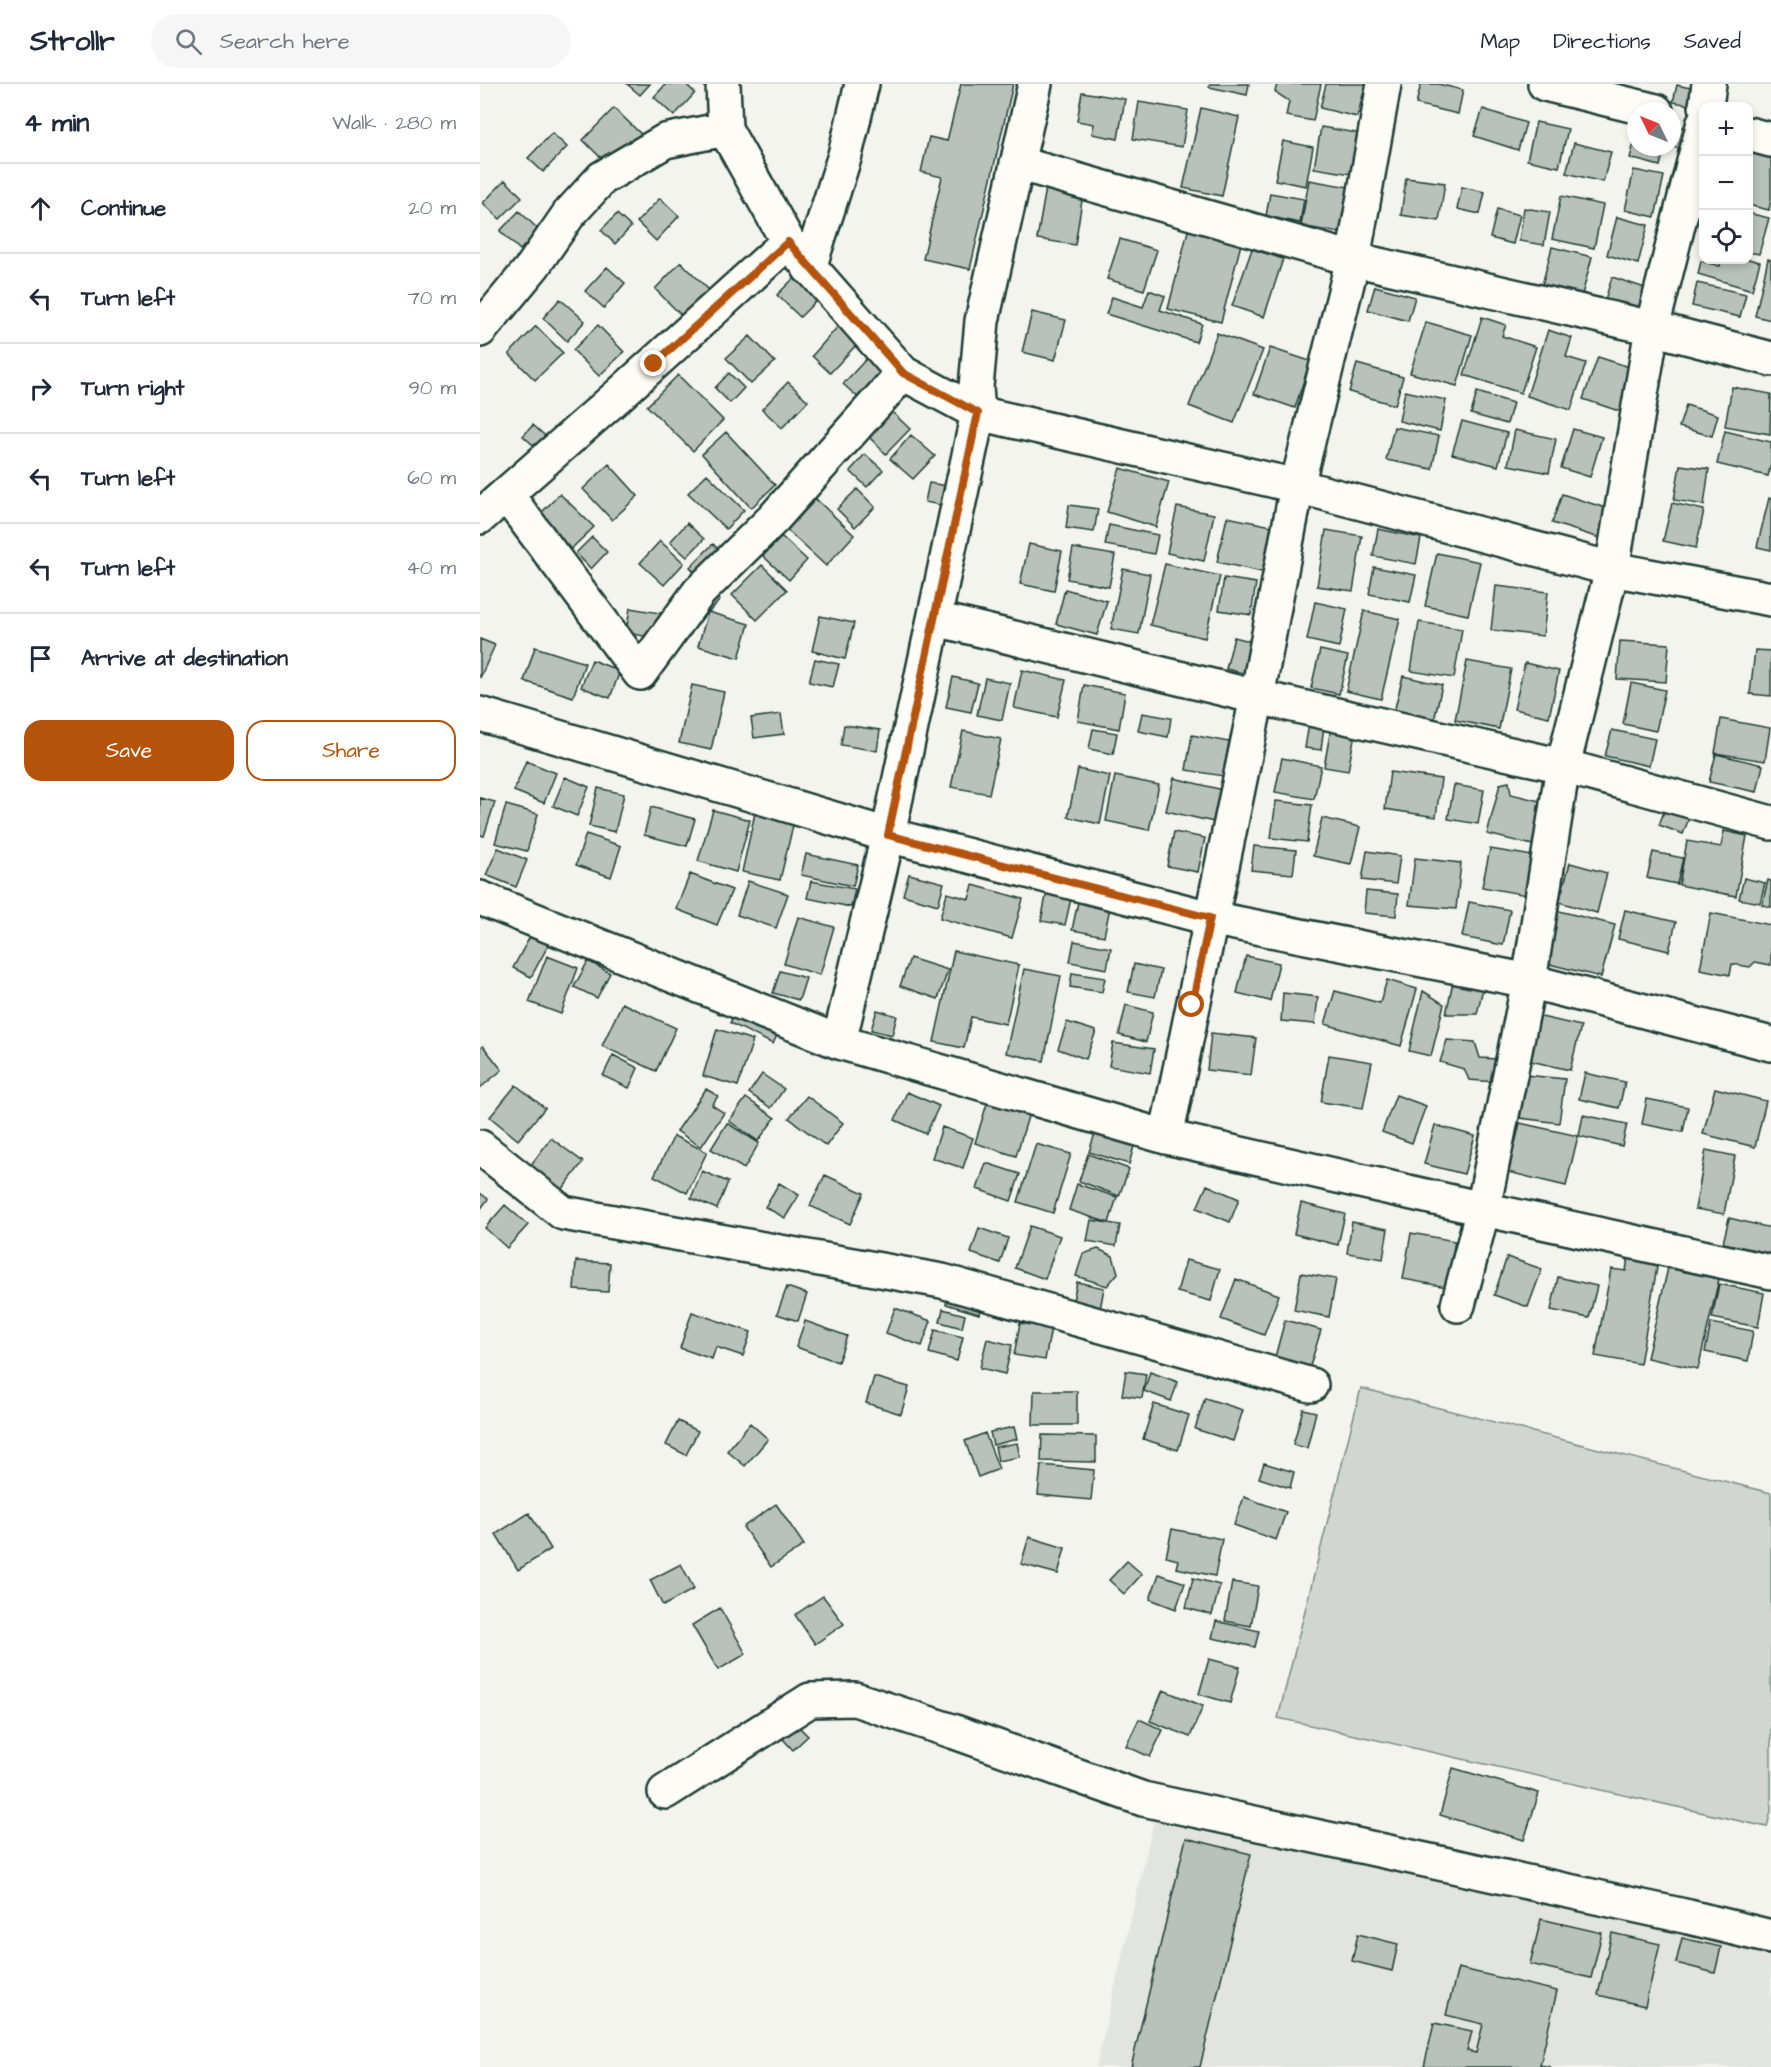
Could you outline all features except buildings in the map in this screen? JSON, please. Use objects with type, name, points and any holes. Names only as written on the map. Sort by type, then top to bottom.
[{"type":"street","points":[[723,84],[725,129],[788,242],[903,373],[978,413],[1297,486],[1612,569],[1771,599]]},
{"type":"street","points":[[809,268],[845,155],[862,84]]},
{"type":"street","points":[[839,1042],[936,619],[978,413],[976,387],[982,321],[1035,84]]},
{"type":"street","points":[[1166,1137],[1257,697],[1297,486],[1353,259],[1384,84]]},
{"type":"street","points":[[1545,84],[1627,104]]},
{"type":"street","points":[[1707,102],[1709,84]]},
{"type":"street","points":[[1681,117],[1699,121]]},
{"type":"street","points":[[480,330],[532,266],[569,213],[602,178],[665,141],[725,129]]},
{"type":"street","points":[[1753,135],[1771,140]]},
{"type":"street","points":[[1458,1305],[1483,1209],[1529,981],[1563,766],[1612,569],[1652,328],[1699,142]]},
{"type":"street","points":[[1017,163],[1353,259],[1652,328],[1771,359]]},
{"type":"street","points":[[480,517],[788,242]]},
{"type":"street","points":[[506,494],[639,673],[699,592],[773,519],[903,373]]},
{"type":"street","points":[[936,619],[1257,697],[1563,766],[1771,823]]},
{"type":"street","points":[[480,714],[888,835],[1210,918],[1529,981],[1771,1044]]},
{"type":"street","points":[[480,898],[839,1042],[1166,1137],[1771,1272]]},
{"type":"street","points":[[480,1147],[563,1213],[942,1281],[1311,1385]]},
{"type":"street","points":[[665,1792],[810,1700],[855,1699],[1143,1799],[1689,1917],[1771,1937]]},
{"type":"shaded area","points":[[1361,1388],[1771,1493],[1771,1811],[1767,1827],[1278,1718]]},
{"type":"shaded area","points":[[1154,1820],[1771,1953],[1771,2067],[1096,2067]]},
{"type":"route","points":[[654,364],[788,242],[903,373],[978,413],[936,619],[888,835],[1210,918],[1192,1005]]}]
